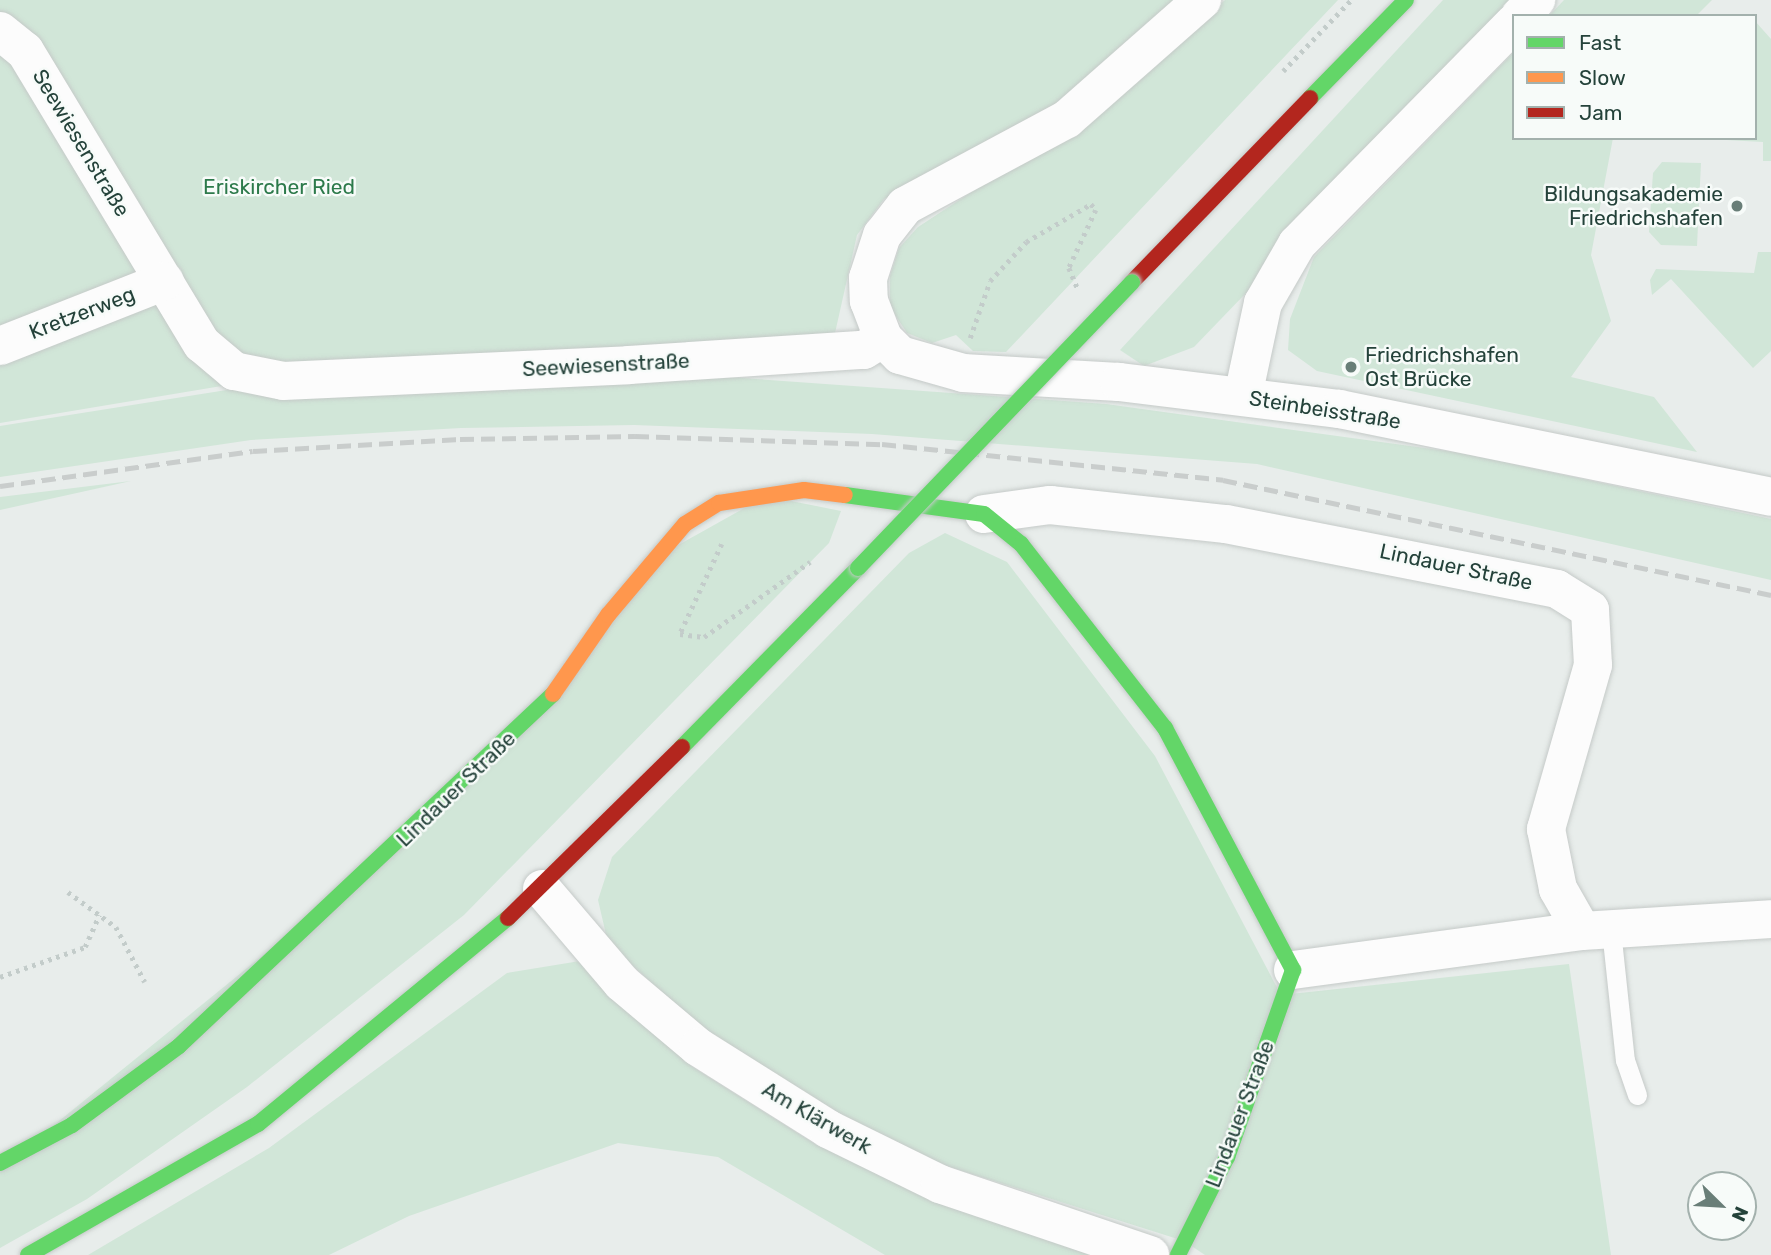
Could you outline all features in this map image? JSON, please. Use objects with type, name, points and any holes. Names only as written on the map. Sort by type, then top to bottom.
[{"type":"street","points":[[883,338],[869,301],[870,266],[881,235],[905,206],[1067,119],[1202,0]]},
{"type":"street","points":[[28,1255],[258,1124],[392,1020],[541,889],[859,568],[1406,0]]},
{"type":"street","points":[[1522,14],[1536,0]]},
{"type":"street","points":[[1243,396],[1263,303],[1297,244],[1512,25]]},
{"type":"street","name":"Seewiesenstraße","points":[[0,31],[25,51],[165,281],[216,359],[234,370],[283,381],[864,350],[883,338]]},
{"type":"street","name":"Kretzerweg","points":[[0,346],[165,281]]},
{"type":"street","name":"Steinbeisstraße","points":[[883,338],[927,367],[963,373],[1243,396],[1339,409],[1771,497]]},
{"type":"street","name":"Lindauer Straße","points":[[2,1154],[72,1125],[179,1046],[458,790],[551,697],[660,550],[719,503],[804,490],[984,514],[1050,505],[1226,524],[1557,589],[1590,610],[1593,666],[1546,829],[1558,889],[1597,931]]},
{"type":"street","points":[[984,514],[1021,544],[1165,728],[1293,970],[1597,931],[1771,919]]},
{"type":"street","name":"Am Klärwerk","points":[[541,889],[622,983],[698,1047],[828,1129],[940,1184],[1150,1255]]},
{"type":"street","name":"Lindauer Straße","points":[[1178,1255],[1227,1157],[1293,970]]},
{"type":"lane","points":[[1597,931],[1625,1060],[1637,1095]]},
{"type":"path","points":[[963,373],[976,308],[990,281],[1026,242],[1091,204],[1096,210],[1069,268],[1077,287]]},
{"type":"path","points":[[719,503],[726,538],[680,634],[704,637],[821,555]]},
{"type":"path","points":[[68,892],[116,927],[145,982]]},
{"type":"path","points":[[0,977],[85,947],[99,915]]},
{"type":"green space","name":"Eriskircher Ried","points":[[0,0],[1184,0],[1090,87],[884,199],[857,235],[835,333],[281,376],[0,423]]},
{"type":"green space","points":[[1225,0],[1338,0],[1006,352],[973,351],[956,335],[932,343],[907,333],[890,307],[890,276],[899,248],[918,227],[1122,94]]},
{"type":"green space","points":[[1443,0],[1528,0],[1194,347],[1144,366],[1120,350]]},
{"type":"green space","points":[[1564,0],[1712,0],[1698,14],[1551,14]]},
{"type":"green space","points":[[1757,23],[1771,39],[1771,161],[1763,161],[1763,142],[1726,140],[1757,140]]},
{"type":"green space","points":[[1512,54],[1512,140],[1613,140],[1591,255],[1611,321],[1571,377],[1654,397],[1697,452],[1317,371],[1288,350],[1290,319],[1314,257]]},
{"type":"green space","points":[[1662,162],[1701,163],[1697,246],[1661,245],[1649,232],[1653,173]]},
{"type":"green space","points":[[1758,252],[1771,252],[1771,351],[1753,368],[1671,279],[1652,295],[1650,280],[1656,269],[1754,273]]},
{"type":"green space","points":[[631,370],[1106,404],[1461,453],[1771,519],[1771,580],[1257,464],[872,434],[634,425],[461,428],[251,440],[0,477],[0,426],[233,389]]},
{"type":"green space","points":[[131,481],[0,510],[0,497]]},
{"type":"green space","points":[[766,496],[841,511],[829,543],[464,915],[247,1087],[87,1199],[0,1248],[0,1169],[460,795],[664,553]]},
{"type":"green space","points":[[945,533],[1007,562],[1155,756],[1281,995],[1569,964],[1611,1255],[1205,1255],[1184,1241],[950,1167],[840,1122],[713,1039],[608,943],[598,900],[612,857],[909,553]]},
{"type":"green space","points":[[580,961],[691,1066],[815,1144],[1089,1255],[885,1255],[718,1157],[618,1143],[409,1216],[329,1255],[88,1255],[269,1148],[507,973]]},
{"type":"railway","points":[[0,486],[253,451],[460,439],[635,436],[882,444],[1223,480],[1771,595]]},
{"type":"traffic: fast","points":[[1310,98],[1406,0]]},
{"type":"traffic: fast","points":[[858,568],[1132,282]]},
{"type":"traffic: fast","points":[[845,495],[984,514],[1021,544],[1165,728],[1293,970],[1227,1157],[1178,1255]]},
{"type":"traffic: fast","points":[[682,747],[858,568]]},
{"type":"traffic: fast","points":[[0,1163],[72,1125],[179,1046],[553,694]]},
{"type":"traffic: fast","points":[[28,1255],[258,1124],[508,918]]},
{"type":"traffic: slow","points":[[553,694],[608,615],[685,524],[719,503],[804,490],[845,495]]},
{"type":"traffic: jam","points":[[1132,282],[1310,98]]},
{"type":"traffic: jam","points":[[508,918],[682,747]]},
{"type":"place","name":"Bildungsakademie Friedrichshafen","points":[[1737,206]]},
{"type":"place","name":"Friedrichshafen Ost Brücke","points":[[1351,367]]}]
